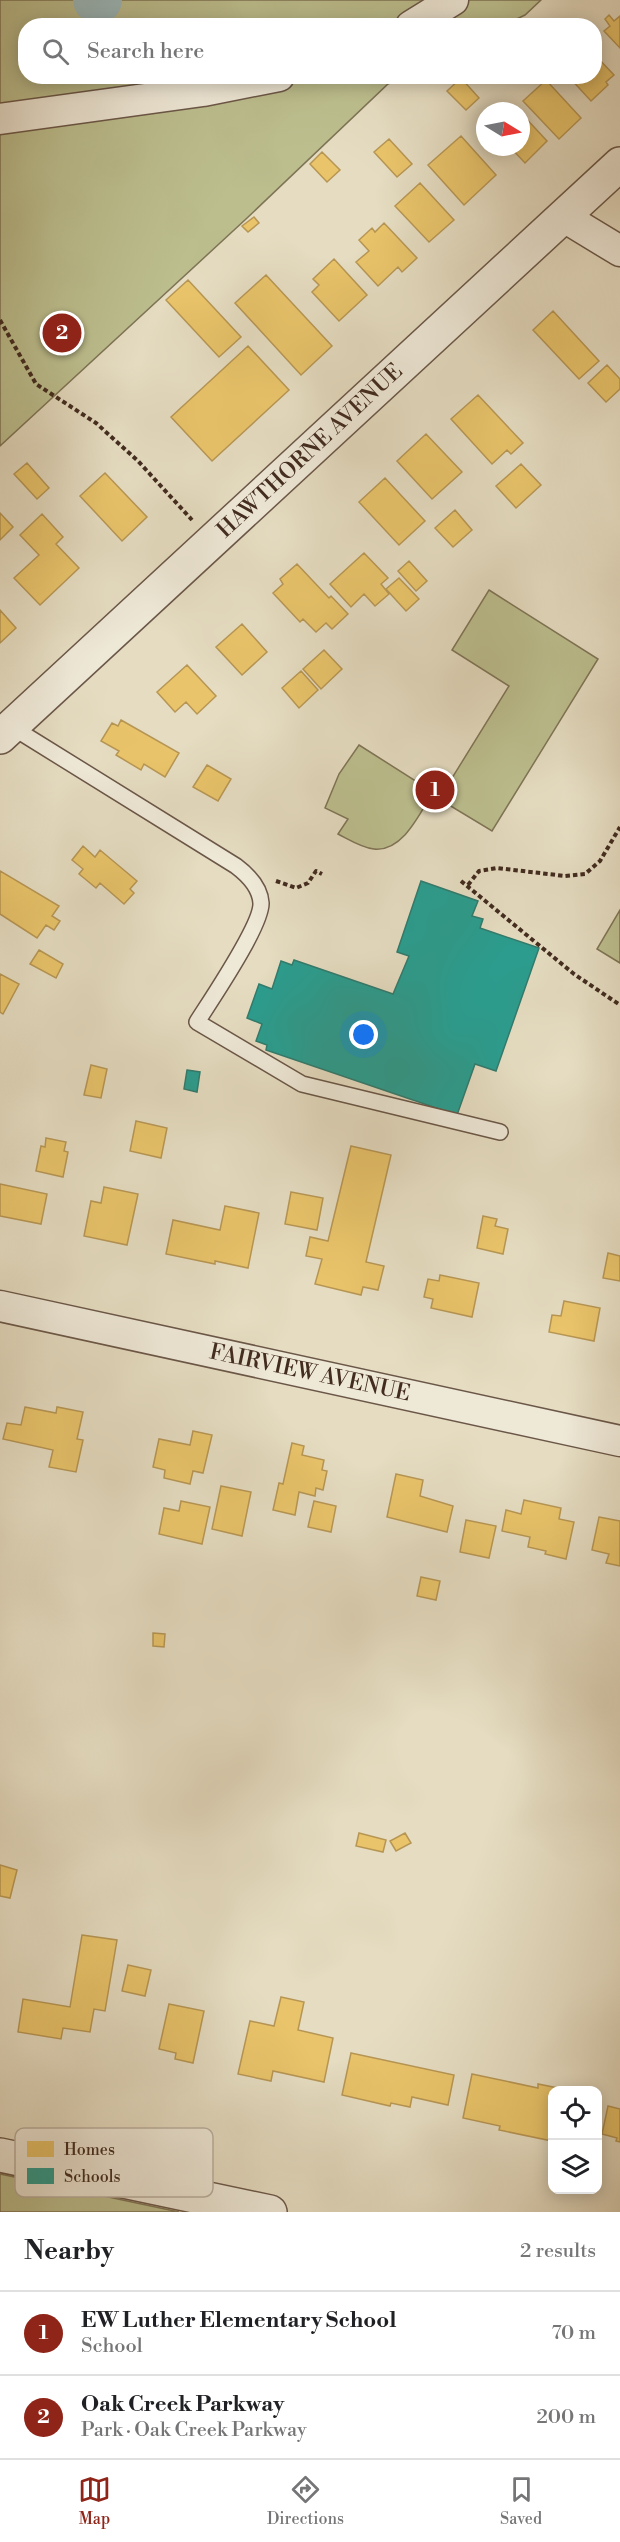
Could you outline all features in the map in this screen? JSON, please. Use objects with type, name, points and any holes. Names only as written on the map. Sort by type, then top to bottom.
[{"type":"street","points":[[424,18],[453,0]]},
{"type":"street","points":[[0,119],[238,84]]},
{"type":"street","name":"HAWTHORNE AVENUE","points":[[6,732],[620,165]]},
{"type":"street","points":[[564,217],[620,251]]},
{"type":"street","name":"FAIRVIEW AVENUE","points":[[0,1306],[620,1441]]},
{"type":"street","points":[[0,2155],[15,2158]]},
{"type":"street","points":[[199,2197],[270,2212]]},
{"type":"lane","points":[[6,732],[236,866],[253,882],[258,890],[261,905],[255,926],[197,1022],[302,1084],[500,1132]]},
{"type":"path","points":[[0,320],[36,384],[96,423],[138,460],[199,527]]},
{"type":"path","points":[[468,885],[478,871],[497,868],[565,876],[585,874],[600,861],[620,827]]},
{"type":"path","points":[[236,866],[296,888],[308,882],[316,871],[322,874]]},
{"type":"path","points":[[461,881],[574,974],[620,1005]]},
{"type":"green space","points":[[0,0],[541,0],[519,18],[18,18],[18,84],[388,84],[246,219],[0,446]]},
{"type":"green space","points":[[489,590],[598,659],[492,831],[439,799],[509,686],[452,650]]},
{"type":"green space","points":[[359,745],[433,792],[410,830],[394,844],[384,848],[365,847],[338,834],[348,819],[325,808],[339,774]]},
{"type":"green space","points":[[620,910],[620,963],[597,949]]},
{"type":"green space","points":[[0,2174],[15,2177],[15,2197],[108,2197],[179,2212],[0,2212]]},
{"type":"building: Homes","points":[[609,15],[614,21],[620,16],[620,48],[604,31],[610,26],[605,19]]},
{"type":"building: Homes","points":[[602,62],[614,75],[606,82],[608,85],[591,101],[575,84],[602,84]]},
{"type":"building: Homes","points":[[455,84],[466,84],[479,98],[466,110],[447,91]]},
{"type":"building: Homes","points":[[542,84],[550,84],[581,118],[559,139],[530,108],[530,102],[524,102]]},
{"type":"building: Homes","points":[[530,123],[547,141],[525,163],[518,156],[530,156]]},
{"type":"building: Homes","points":[[461,136],[476,153],[476,156],[479,156],[496,175],[464,205],[428,165]]},
{"type":"building: Homes","points":[[389,139],[412,164],[397,177],[374,152]]},
{"type":"building: Homes","points":[[322,152],[340,170],[327,182],[310,164]]},
{"type":"building: Homes","points":[[420,183],[454,220],[429,242],[395,206]]},
{"type":"building: Homes","points":[[254,217],[259,223],[248,232],[242,226]]},
{"type":"building: Homes","points":[[384,223],[417,258],[402,272],[398,267],[378,286],[356,262],[369,251],[359,240],[372,228],[375,232]]},
{"type":"building: Homes","points":[[334,259],[367,295],[339,321],[312,292],[319,285],[313,279]]},
{"type":"building: Homes","points":[[266,275],[332,346],[301,375],[235,303]]},
{"type":"building: Homes","points":[[188,280],[241,337],[219,357],[166,300]]},
{"type":"building: Homes","points":[[553,311],[599,361],[579,379],[533,330]]},
{"type":"building: Homes","points":[[248,346],[289,390],[212,461],[171,417]]},
{"type":"building: Homes","points":[[607,365],[620,379],[620,389],[606,402],[588,383]]},
{"type":"building: Homes","points":[[478,395],[523,443],[511,454],[507,450],[492,464],[451,419]]},
{"type":"building: Homes","points":[[426,434],[462,472],[432,499],[397,461]]},
{"type":"building: Homes","points":[[27,463],[49,488],[37,499],[14,474]]},
{"type":"building: Homes","points":[[521,464],[541,485],[516,508],[496,486]]},
{"type":"building: Homes","points":[[105,473],[147,517],[122,541],[80,496]]},
{"type":"building: Homes","points":[[385,478],[425,521],[399,545],[359,502]]},
{"type":"building: Homes","points":[[455,510],[472,530],[453,547],[435,528]]},
{"type":"building: Homes","points":[[0,513],[13,527],[0,540]]},
{"type":"building: Homes","points":[[42,514],[63,537],[56,544],[79,568],[40,605],[14,578],[39,555],[20,535]]},
{"type":"building: Homes","points":[[364,553],[388,578],[381,584],[389,594],[375,606],[364,594],[351,607],[330,584]]},
{"type":"building: Homes","points":[[409,561],[427,581],[416,591],[398,571]]},
{"type":"building: Homes","points":[[297,564],[329,598],[331,596],[348,614],[332,629],[326,623],[316,632],[303,619],[300,622],[273,593],[283,584],[280,579]]},
{"type":"building: Homes","points":[[399,578],[419,599],[406,611],[386,589]]},
{"type":"building: Homes","points":[[0,610],[16,628],[0,643]]},
{"type":"building: Homes","points":[[242,624],[267,652],[242,675],[216,647]]},
{"type":"building: Homes","points":[[324,650],[342,669],[321,689],[303,669]]},
{"type":"building: Homes","points":[[187,665],[216,696],[197,714],[186,702],[175,712],[157,692]]},
{"type":"building: Homes","points":[[301,671],[318,690],[299,708],[282,688]]},
{"type":"building: Homes","points":[[121,720],[179,753],[165,777],[144,764],[141,770],[116,755],[119,751],[101,741],[112,723],[118,726]]},
{"type":"building: Homes","points":[[207,765],[231,779],[218,801],[193,787]]},
{"type":"building: Homes","points":[[83,846],[95,857],[100,850],[137,881],[130,889],[134,893],[124,904],[100,883],[96,888],[79,874],[83,869],[72,860]]},
{"type":"building: Homes","points":[[0,871],[59,906],[52,916],[60,921],[54,930],[46,925],[37,938],[0,914]]},
{"type":"building: Homes","points":[[39,950],[63,964],[56,978],[30,964]]},
{"type":"building: Homes","points":[[0,974],[19,984],[3,1014],[0,1012]]},
{"type":"building: Homes","points":[[91,1065],[107,1069],[101,1098],[84,1095]]},
{"type":"building: Homes","points":[[136,1121],[167,1128],[161,1158],[130,1151]]},
{"type":"building: Homes","points":[[46,1138],[66,1142],[64,1151],[68,1152],[63,1177],[36,1171],[41,1146],[45,1147]]},
{"type":"building: Homes","points":[[351,1146],[391,1155],[366,1262],[384,1266],[378,1290],[363,1287],[361,1295],[315,1284],[322,1259],[306,1256],[310,1237],[328,1241]]},
{"type":"building: Homes","points":[[0,1184],[47,1194],[41,1224],[0,1216]]},
{"type":"building: Homes","points":[[104,1187],[138,1194],[127,1245],[84,1236],[91,1201],[101,1203]]},
{"type":"building: Homes","points":[[291,1192],[323,1198],[317,1230],[285,1224]]},
{"type":"building: Homes","points":[[225,1206],[259,1213],[248,1268],[166,1254],[173,1220],[220,1230]]},
{"type":"building: Homes","points":[[483,1216],[497,1219],[495,1226],[508,1229],[503,1254],[477,1248]]},
{"type":"building: Homes","points":[[608,1253],[620,1256],[620,1281],[603,1278]]},
{"type":"building: Homes","points":[[440,1275],[479,1283],[472,1317],[431,1308],[433,1299],[424,1297],[428,1279],[439,1281]]},
{"type":"building: Homes","points":[[564,1301],[600,1308],[594,1341],[549,1332],[552,1315],[561,1316]]},
{"type":"building: Homes","points":[[25,1407],[56,1413],[57,1407],[83,1412],[77,1439],[83,1440],[76,1472],[49,1467],[53,1450],[3,1439],[7,1423],[21,1425]]},
{"type":"building: Homes","points":[[193,1431],[212,1435],[203,1473],[193,1471],[190,1484],[164,1478],[165,1470],[153,1467],[159,1439],[190,1445]]},
{"type":"building: Homes","points":[[292,1443],[304,1446],[302,1455],[324,1460],[322,1470],[327,1471],[323,1490],[316,1488],[315,1496],[299,1492],[295,1515],[273,1510],[279,1483],[283,1484]]},
{"type":"building: Homes","points":[[396,1474],[423,1480],[420,1496],[453,1506],[447,1532],[387,1517]]},
{"type":"building: Homes","points":[[221,1486],[251,1492],[242,1536],[212,1529]]},
{"type":"building: Homes","points":[[524,1500],[561,1508],[559,1519],[574,1522],[566,1559],[528,1547],[530,1537],[502,1531],[506,1510],[521,1514]]},
{"type":"building: Homes","points":[[181,1501],[210,1507],[202,1544],[159,1534],[164,1508],[179,1511]]},
{"type":"building: Homes","points":[[314,1501],[336,1506],[331,1532],[308,1527]]},
{"type":"building: Homes","points":[[599,1517],[620,1521],[620,1566],[606,1563],[609,1554],[592,1550]]},
{"type":"building: Homes","points":[[466,1520],[496,1526],[489,1558],[460,1552]]},
{"type":"building: Homes","points":[[421,1577],[440,1581],[436,1600],[417,1596]]},
{"type":"building: Homes","points":[[153,1633],[165,1634],[164,1647],[153,1646]]},
{"type":"building: Homes","points":[[359,1833],[386,1840],[383,1852],[356,1846]]},
{"type":"building: Homes","points":[[405,1833],[411,1843],[396,1851],[390,1841]]},
{"type":"building: Homes","points":[[0,1865],[17,1870],[10,1898],[0,1896]]},
{"type":"building: Homes","points":[[82,1935],[117,1940],[105,2011],[94,2009],[90,2032],[63,2028],[61,2039],[18,2032],[23,1999],[70,2007]]},
{"type":"building: Homes","points":[[128,1965],[151,1970],[145,1996],[122,1991]]},
{"type":"building: Homes","points":[[281,1997],[304,2002],[298,2030],[333,2038],[324,2082],[273,2071],[271,2081],[238,2074],[250,2021],[274,2026]]},
{"type":"building: Homes","points":[[169,2004],[204,2011],[193,2063],[175,2059],[176,2053],[159,2049]]},
{"type":"building: Homes","points":[[351,2053],[454,2075],[448,2105],[412,2097],[410,2107],[391,2103],[390,2106],[342,2095]]},
{"type":"building: Homes","points":[[472,2074],[538,2088],[538,2084],[548,2086],[548,2140],[499,2130],[500,2126],[463,2118]]},
{"type":"building: Homes","points":[[608,2106],[620,2109],[620,2142],[616,2141],[617,2138],[602,2134]]},
{"type":"building: Schools","points":[[421,881],[478,901],[472,916],[483,919],[480,928],[539,948],[496,1071],[475,1064],[457,1115],[266,1050],[267,1045],[256,1041],[262,1024],[247,1018],[259,984],[272,989],[281,961],[292,965],[294,960],[393,994],[409,956],[397,952]]},
{"type":"building: Schools","points":[[187,1070],[200,1072],[197,1092],[184,1089]]},
{"type":"place","name":"Oak Creek Parkway","points":[[62,333]]},
{"type":"place","name":"EW Luther Elementary School","points":[[435,790]]}]
